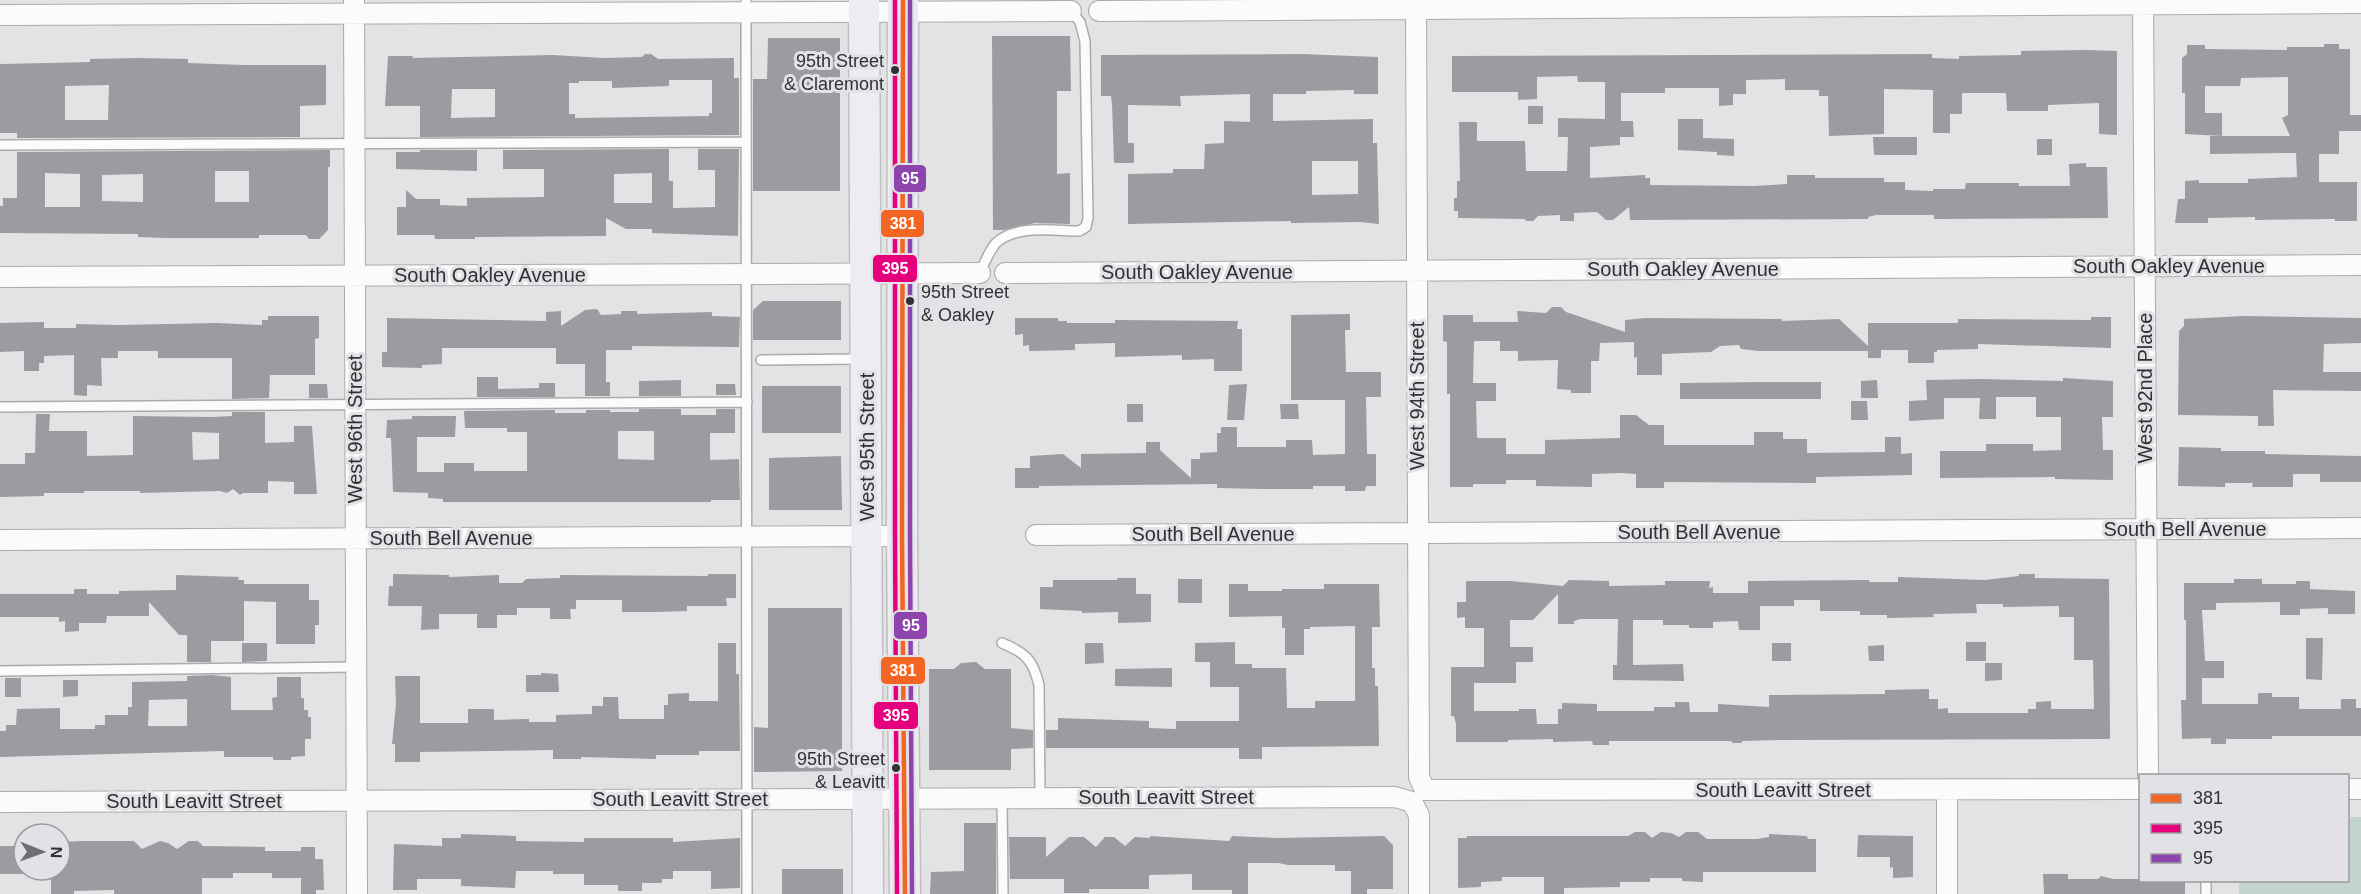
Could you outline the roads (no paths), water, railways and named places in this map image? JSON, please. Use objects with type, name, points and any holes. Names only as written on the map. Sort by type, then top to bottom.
[{"type":"main road","name":"West 95th Street","points":[[864,6],[868,894]]},
{"type":"main road","name":"West 95th Street","points":[[903,6],[902,536],[905,894]]},
{"type":"street","name":"West 92nd Place","points":[[2143,2],[2148,774]]},
{"type":"street","points":[[1099,11],[1416,5],[2361,3]]},
{"type":"street","name":"West 94th Street","points":[[1416,5],[1418,533],[1413,791],[1419,815],[1419,894]]},
{"type":"street","points":[[0,15],[354,6],[903,6],[1071,11]]},
{"type":"street","name":"West 96th Street","points":[[354,6],[357,894]]},
{"type":"street","name":"South Oakley Avenue","points":[[1005,273],[2361,265]]},
{"type":"street","name":"South Oakley Avenue","points":[[0,277],[980,273]]},
{"type":"street","name":"South Bell Avenue","points":[[1036,535],[2361,528]]},
{"type":"street","name":"South Bell Avenue","points":[[0,540],[902,536]]},
{"type":"street","name":"South Leavitt Street","points":[[0,802],[1040,797],[1413,791],[2139,789]]},
{"type":"street","points":[[1947,790],[1947,894]]},
{"type":"lane","points":[[746,6],[747,894]]},
{"type":"lane","points":[[980,273],[995,244],[1006,236],[1018,232],[1079,231],[1086,227],[1088,218],[1085,41],[1080,22],[1071,11]]},
{"type":"lane","points":[[0,145],[746,142]]},
{"type":"lane","points":[[761,360],[866,359]]},
{"type":"lane","points":[[0,407],[747,402]]},
{"type":"lane","points":[[1002,644],[1021,651],[1035,668],[1037,676],[1040,797]]},
{"type":"lane","points":[[0,671],[356,667]]},
{"type":"lane","points":[[1002,797],[1003,894]]},
{"type":"lane","points":[[2206,882],[2206,894]]},
{"type":"place","name":"95th Street & Claremont","points":[[895,70]]},
{"type":"place","name":"95th Street & Oakley","points":[[910,301]]},
{"type":"place","name":"95th Street & Leavitt","points":[[896,768]]}]
